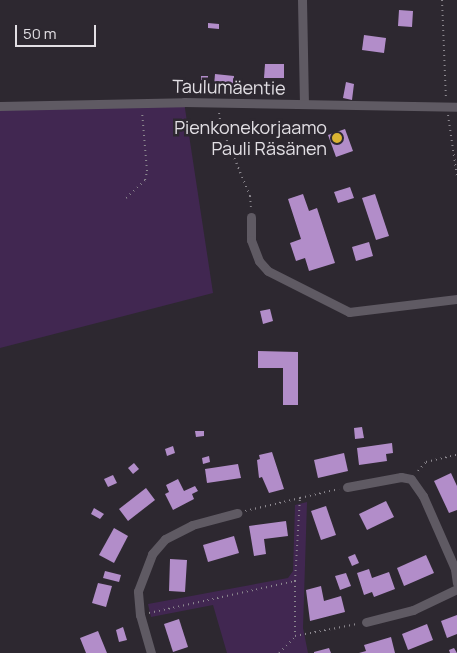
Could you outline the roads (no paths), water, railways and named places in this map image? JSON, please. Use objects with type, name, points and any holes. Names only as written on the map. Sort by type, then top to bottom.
[{"type":"street","points":[[302,0],[304,104]]},
{"type":"street","name":"Taulumäentie","points":[[0,106],[142,102],[457,107]]},
{"type":"street","points":[[251,217],[251,240],[259,261],[268,270],[349,312],[457,299]]},
{"type":"street","points":[[347,488],[401,477],[411,479],[427,505],[455,569],[457,583]]},
{"type":"street","points":[[151,653],[140,615],[138,591],[142,574],[152,554],[166,539],[192,525],[237,513]]},
{"type":"street","points":[[366,622],[413,610],[457,589]]},
{"type":"place","name":"Pienkonekorjaamo Pauli Räsänen","points":[[337,138]]}]
